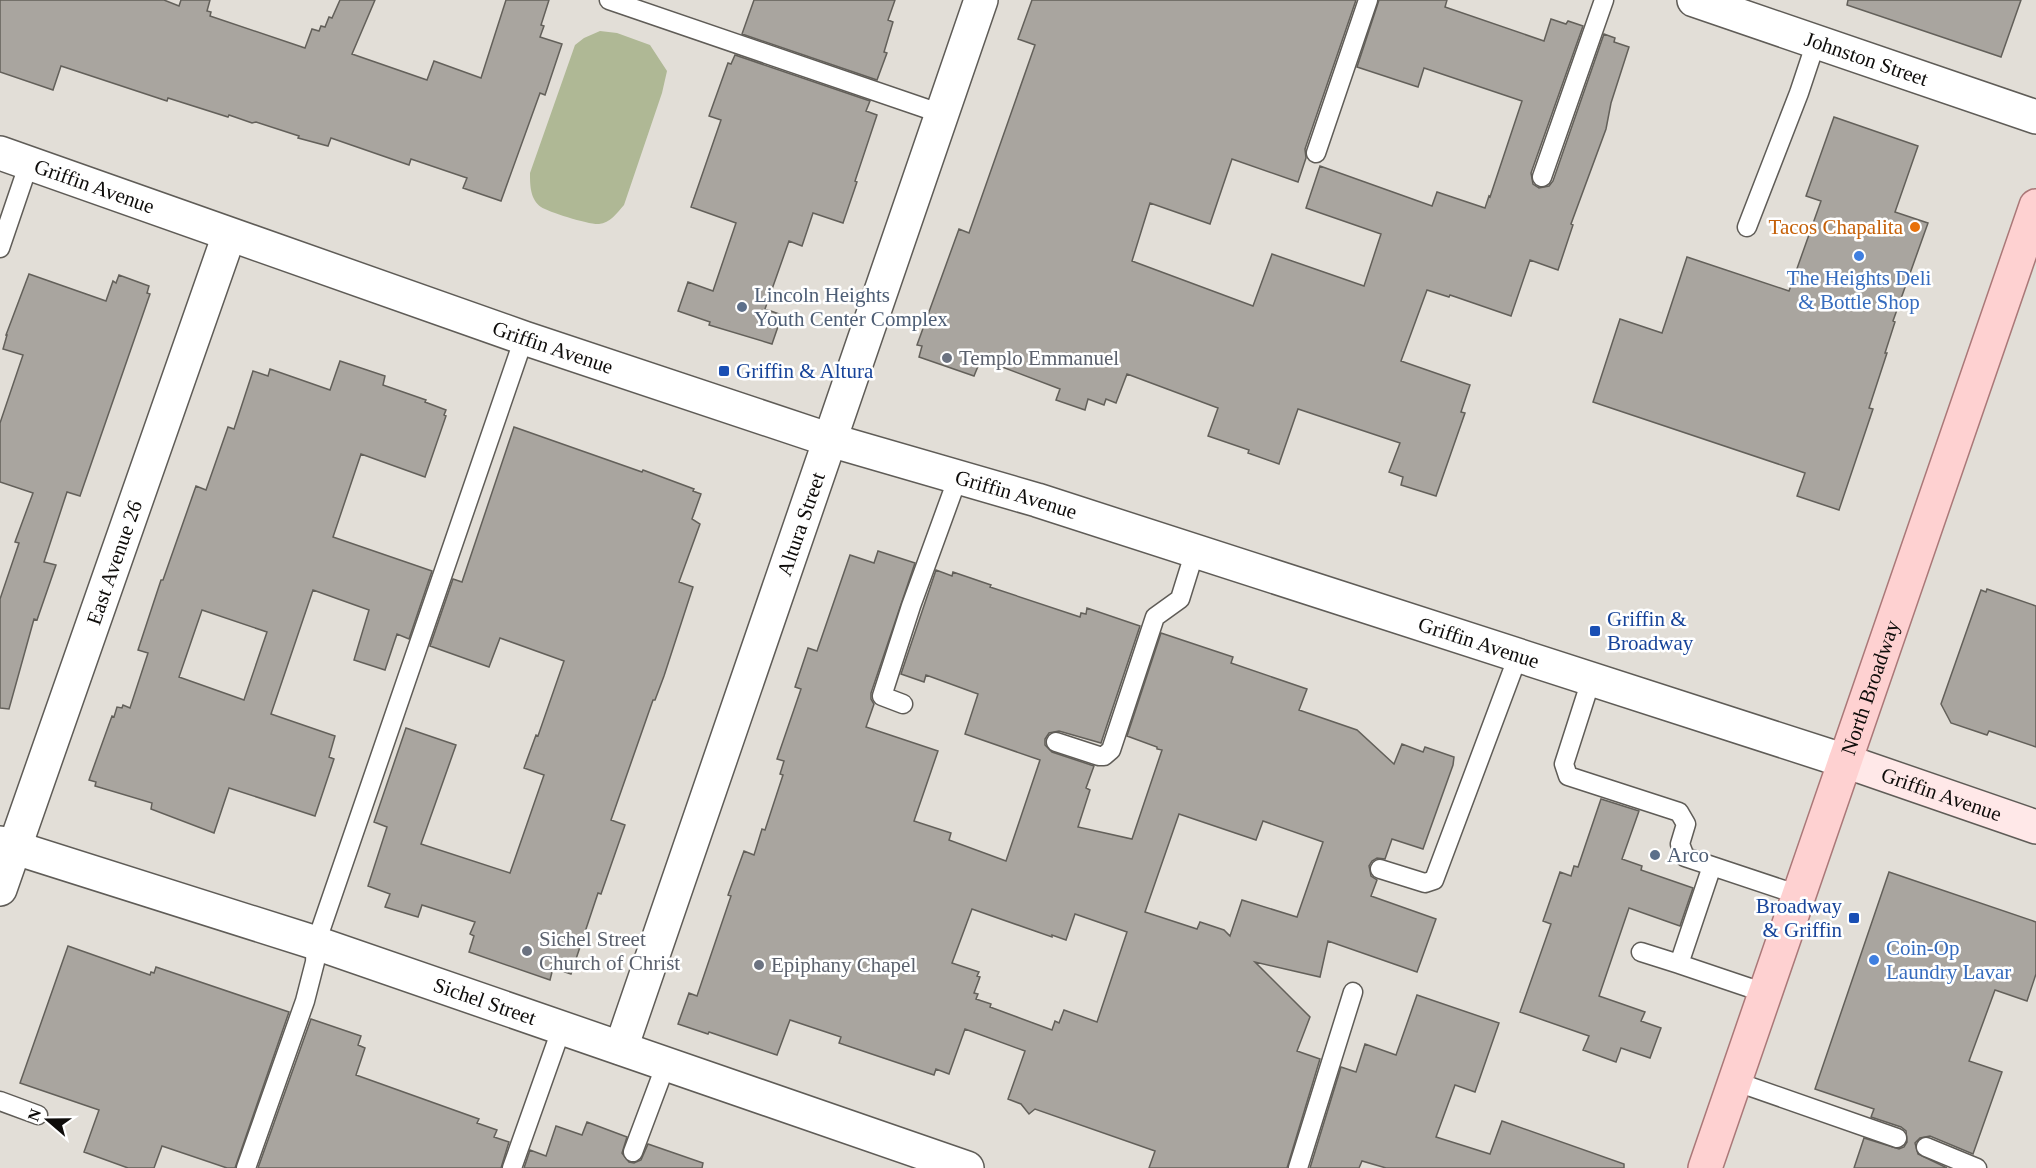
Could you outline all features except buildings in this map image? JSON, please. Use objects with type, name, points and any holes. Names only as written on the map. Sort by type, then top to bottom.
[{"type":"main road","name":"North Broadway","points":[[1705,1168],[2036,206]]},
{"type":"main road","name":"Griffin Avenue","points":[[1845,761],[2036,827]]},
{"type":"street","name":"Altura Street","points":[[621,1048],[981,0]]},
{"type":"street","name":"Johnston Street","points":[[1694,0],[2036,117]]},
{"type":"street","name":"Griffin Avenue","points":[[15,158],[525,338],[830,440],[1037,500],[1845,761]]},
{"type":"street","name":"East Avenue 26","points":[[0,889],[7,845],[229,235]]},
{"type":"street","name":"Sichel Street","points":[[7,845],[316,943],[967,1168]]},
{"type":"lane","points":[[609,0],[942,114]]},
{"type":"lane","points":[[1316,153],[1368,0]]},
{"type":"lane","points":[[1542,177],[1604,0]]},
{"type":"lane","points":[[1747,227],[1799,93],[1816,42]]},
{"type":"lane","points":[[0,248],[15,158]]},
{"type":"lane","points":[[246,1168],[305,1001],[315,962],[316,943],[525,338]]},
{"type":"lane","points":[[903,704],[882,696],[911,606],[958,477]]},
{"type":"lane","points":[[1056,742],[1099,756],[1104,756],[1110,750],[1155,617],[1180,599],[1195,551]]},
{"type":"lane","points":[[1380,869],[1425,883],[1434,880],[1518,656]]},
{"type":"lane","points":[[1591,680],[1564,764],[1568,776],[1679,812],[1686,824],[1680,844],[1685,857],[1799,895]]},
{"type":"lane","points":[[1679,964],[1712,866]]},
{"type":"lane","points":[[1641,952],[1765,993]]},
{"type":"lane","points":[[1298,1168],[1353,992]]},
{"type":"lane","points":[[512,1168],[562,1027]]},
{"type":"lane","points":[[630,1160],[666,1064]]},
{"type":"lane","points":[[1734,1081],[1897,1138]]},
{"type":"lane","points":[[0,1101],[39,1115]]},
{"type":"lane","points":[[1926,1147],[1977,1168]]},
{"type":"green space","points":[[600,31],[617,33],[650,45],[667,71],[662,93],[624,205],[610,220],[599,224],[569,218],[541,207],[533,196],[530,173],[575,45]]},
{"type":"place","name":"Tacos Chapalita","points":[[1915,227]]},
{"type":"place","name":"The Heights Deli & Bottle Shop","points":[[1859,256]]},
{"type":"place","name":"Lincoln Heights Youth Center Complex","points":[[742,307]]},
{"type":"place","name":"Templo Emmanuel","points":[[947,358]]},
{"type":"place","name":"Griffin & Altura","points":[[724,371]]},
{"type":"place","name":"Griffin & Broadway","points":[[1595,631]]},
{"type":"place","name":"Arco","points":[[1655,855]]},
{"type":"place","name":"Broadway & Griffin","points":[[1854,918]]},
{"type":"place","name":"Sichel Street Church of Christ","points":[[527,951]]},
{"type":"place","name":"Coin-Op Laundry Lavar","points":[[1874,960]]},
{"type":"place","name":"Epiphany Chapel","points":[[759,965]]}]
